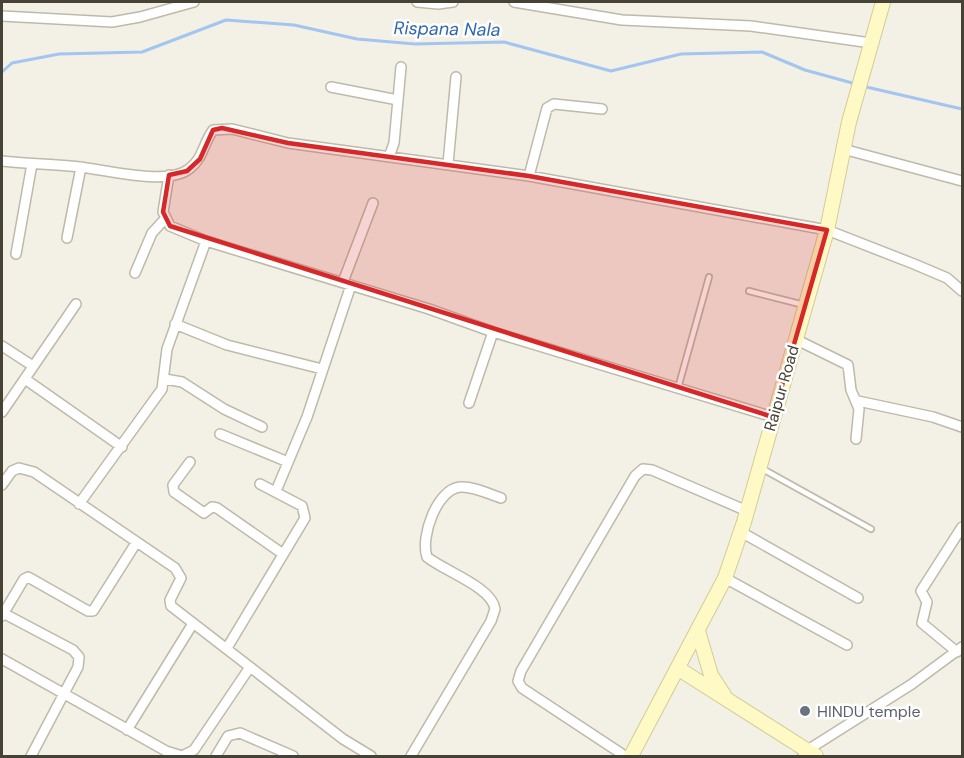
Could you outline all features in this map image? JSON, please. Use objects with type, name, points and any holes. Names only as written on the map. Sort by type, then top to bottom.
[{"type":"main road","name":"Raipur Road","points":[[631,756],[679,669],[725,578],[741,532],[827,230],[849,122],[883,2]]},
{"type":"main road","points":[[698,631],[711,675],[725,698]]},
{"type":"main road","points":[[679,669],[808,755]]},
{"type":"street","points":[[2,16],[112,22],[194,2]]},
{"type":"street","points":[[417,2],[438,4],[453,2]]},
{"type":"street","points":[[514,2],[622,20],[751,26],[871,43]]},
{"type":"street","points":[[389,157],[394,143],[401,67]]},
{"type":"street","points":[[448,164],[456,77]]},
{"type":"street","points":[[331,87],[398,99]]},
{"type":"street","points":[[529,176],[547,108],[554,105],[602,109]]},
{"type":"street","points":[[2,161],[122,174],[169,175],[187,171],[200,159],[213,130],[222,128],[288,143],[529,176],[827,230],[914,264],[962,287]]},
{"type":"street","points":[[843,148],[963,181]]},
{"type":"street","points":[[16,254],[32,164]]},
{"type":"street","points":[[67,238],[81,168]]},
{"type":"street","points":[[169,175],[163,212],[164,220],[170,226],[206,240],[493,332],[772,417]]},
{"type":"street","points":[[276,491],[307,417],[373,203]]},
{"type":"street","points":[[135,273],[152,233],[164,220]]},
{"type":"street","points":[[79,504],[157,400],[165,379],[168,349],[175,324],[206,240]]},
{"type":"street","points":[[2,412],[76,304]]},
{"type":"street","points":[[175,324],[227,345],[322,369]]},
{"type":"street","points":[[469,403],[493,332]]},
{"type":"street","points":[[795,339],[848,365],[851,390],[858,401],[856,439]]},
{"type":"street","points":[[2,346],[33,366]]},
{"type":"street","points":[[25,379],[122,447]]},
{"type":"street","points":[[165,379],[182,382],[224,409],[262,427]]},
{"type":"street","points":[[858,401],[933,417],[963,428]]},
{"type":"street","points":[[220,434],[288,462]]},
{"type":"street","points":[[190,462],[173,485],[174,492],[204,513],[212,507],[217,508],[283,554]]},
{"type":"street","points":[[2,485],[12,471],[19,468],[27,469],[179,572],[181,578],[170,603],[192,625],[226,648],[343,739],[371,756]]},
{"type":"street","points":[[625,756],[522,688],[518,681],[521,671],[635,476],[643,469],[652,470],[747,511]]},
{"type":"street","points":[[226,648],[302,525],[305,512],[302,507],[260,484]]},
{"type":"street","points":[[411,756],[491,621],[495,609],[489,596],[479,588],[427,557],[426,538],[431,523],[440,500],[449,491],[461,487],[501,498]]},
{"type":"street","points":[[808,755],[960,650],[922,623],[927,602],[921,591],[963,526]]},
{"type":"street","points":[[741,532],[858,598]]},
{"type":"street","points":[[31,756],[78,667],[77,653],[2,614],[24,579],[28,577],[88,611],[93,610],[136,543]]},
{"type":"street","points":[[725,578],[848,645]]},
{"type":"street","points":[[127,730],[192,625]]},
{"type":"street","points":[[2,659],[166,751],[187,756],[194,750],[250,667]]},
{"type":"street","points":[[216,756],[228,736],[240,733],[292,756]]},
{"type":"lane","points":[[678,388],[709,277]]},
{"type":"lane","points":[[749,291],[805,305]]},
{"type":"lane","points":[[759,467],[872,529]]},
{"type":"highlighted area","points":[[222,128],[288,143],[529,176],[827,230],[773,417],[170,226],[163,212],[169,175],[187,171],[200,159],[213,130]]},
{"type":"waterway","name":"Rispana Nala","points":[[2,72],[12,63],[59,54],[142,52],[226,20],[294,25],[357,39],[415,44],[504,42],[611,71],[681,54],[762,52],[805,70],[856,84]]},
{"type":"waterway","name":"Rispana Nala","points":[[862,86],[962,109]]},
{"type":"place","name":"HINDU temple","points":[[805,711]]}]
